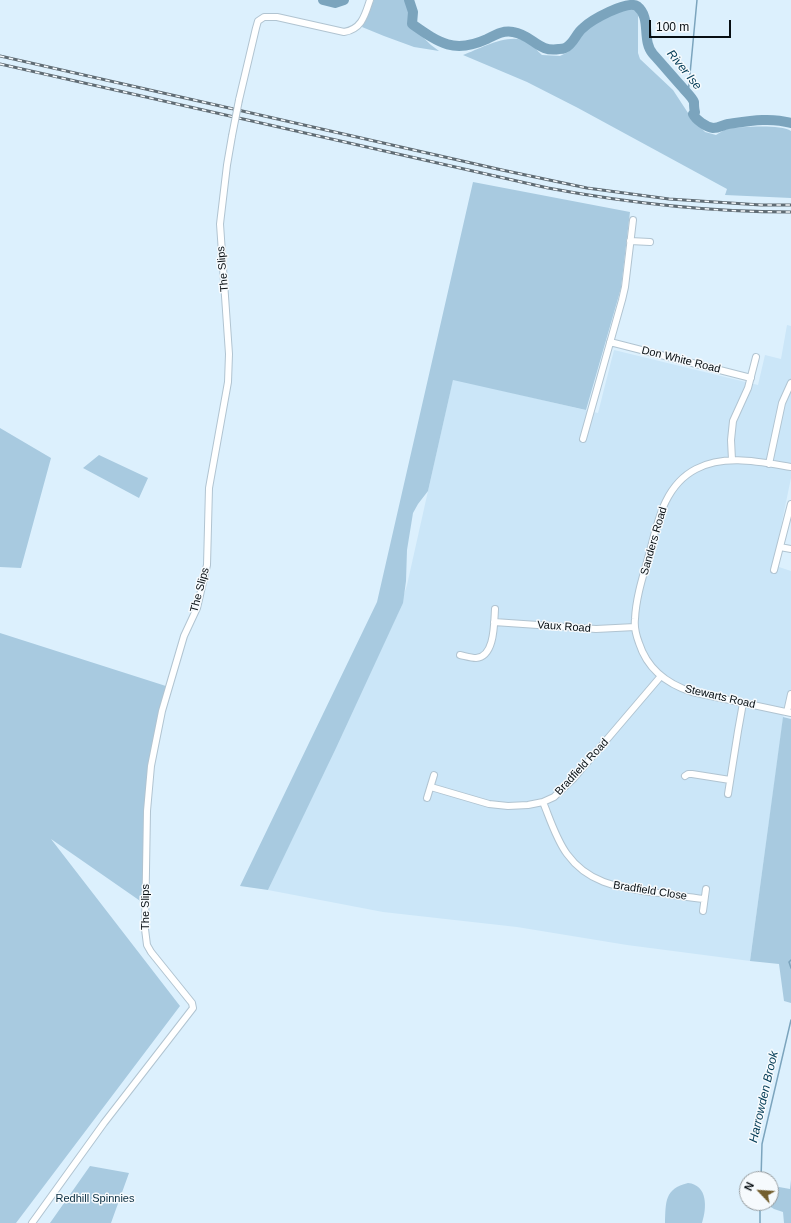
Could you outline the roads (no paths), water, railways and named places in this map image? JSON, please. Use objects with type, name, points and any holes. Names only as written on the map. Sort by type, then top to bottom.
[{"type":"street","name":"The Slips","points":[[32,1223],[104,1123],[193,1008],[192,1003],[147,946],[145,929],[147,811],[151,766],[162,711],[184,636],[196,608],[207,564],[209,488],[228,382],[229,354],[220,224],[232,136],[256,28],[258,21],[264,17],[277,17],[344,32],[352,31],[358,27],[364,18],[370,0]]},
{"type":"street","points":[[583,439],[625,287],[633,220]]},
{"type":"street","points":[[630,241],[650,242]]},
{"type":"street","name":"Don White Road","points":[[610,342],[751,378]]},
{"type":"street","points":[[732,460],[731,440],[733,421],[748,388],[756,357]]},
{"type":"street","points":[[769,464],[782,403],[791,383]]},
{"type":"street","name":"Sanders Road","points":[[635,627],[639,594],[660,515],[668,496],[680,480],[695,469],[711,462],[732,460],[791,467]]},
{"type":"street","points":[[774,570],[791,504]]},
{"type":"street","points":[[780,547],[791,549]]},
{"type":"street","points":[[460,655],[475,658],[481,657],[487,653],[492,640],[495,610]]},
{"type":"street","name":"Vaux Road","points":[[494,622],[596,630],[635,627]]},
{"type":"street","name":"Stewarts Road","points":[[635,627],[644,655],[653,668],[661,676],[677,686],[692,692],[789,712]]},
{"type":"street","name":"Bradfield Road","points":[[431,787],[489,804],[500,805],[520,806],[543,802],[554,797],[574,778],[661,676]]},
{"type":"street","points":[[789,712],[791,694]]},
{"type":"street","points":[[728,794],[743,703]]},
{"type":"street","points":[[685,776],[692,774],[730,780]]},
{"type":"street","points":[[427,798],[434,776]]},
{"type":"street","name":"Bradfield Close","points":[[543,802],[566,853],[578,868],[591,876],[616,886],[704,899]]},
{"type":"street","points":[[703,911],[706,889]]},
{"type":"waterway","name":"River Ise","points":[[323,0],[335,3],[344,0]]},
{"type":"waterway","name":"River Ise","points":[[409,0],[413,12],[412,24],[430,36],[447,44],[465,46],[487,39],[499,33],[513,32],[526,36],[540,46],[552,50],[563,49],[568,46],[581,30],[601,16],[625,6],[637,6],[642,11],[644,17],[649,48],[692,98],[695,112],[693,114],[696,119],[713,128],[728,124],[760,120],[776,120],[791,123]]},
{"type":"waterway","points":[[688,95],[697,0]]},
{"type":"waterway","name":"Harrowden Brook","points":[[791,960],[789,962],[791,968]]},
{"type":"waterway","name":"Harrowden Brook","points":[[761,1171],[762,1144],[791,1020]]},
{"type":"waterway","name":"Harrowden Brook","points":[[760,1211],[760,1223]]},
{"type":"railway","points":[[0,56],[587,188],[669,199],[761,205],[791,205]]},
{"type":"railway","points":[[0,64],[548,188],[669,206],[760,212],[791,212]]},
{"type":"park label","name":"Redhill Spinnies","points":[[95,1199]]}]
